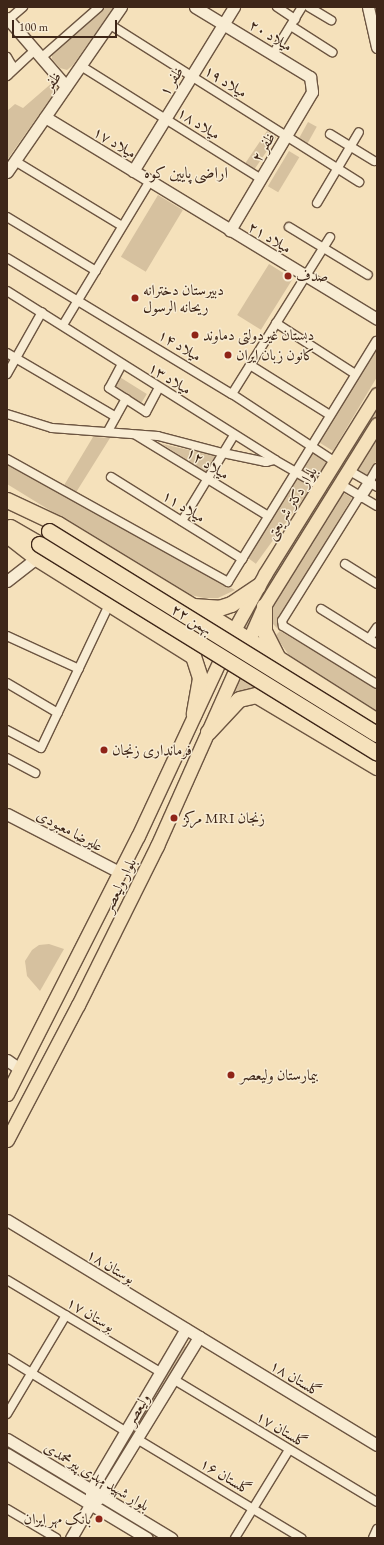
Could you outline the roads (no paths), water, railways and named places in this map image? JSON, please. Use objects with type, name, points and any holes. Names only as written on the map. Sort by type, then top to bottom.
[{"type":"highway","points":[[7,500],[58,524],[174,596],[234,630],[377,721]]},
{"type":"highway","name":"۲۲ بهمن","points":[[7,505],[377,734]]},
{"type":"highway","name":"۲۲ بهمن","points":[[7,526],[38,551],[377,753]]},
{"type":"highway","points":[[7,535],[38,551],[154,630],[183,647],[193,656],[198,665],[200,678],[194,713]]},
{"type":"highway","points":[[193,606],[205,608],[225,606],[258,586]]},
{"type":"highway","points":[[154,630],[168,624],[172,618],[175,611],[174,596]]},
{"type":"highway","points":[[264,606],[264,631],[278,658]]},
{"type":"highway","points":[[285,711],[288,690],[305,676]]},
{"type":"highway","points":[[208,732],[230,707],[246,696],[256,695],[264,698],[377,767]]},
{"type":"main road","name":"بلوار دکتر شریعتی","points":[[234,630],[258,586],[377,394]]},
{"type":"main road","name":"بلوار دکتر شریعتی","points":[[249,640],[264,606],[377,424]]},
{"type":"main road","name":"بلوار ولیعصر","points":[[7,1094],[138,836],[234,630]]},
{"type":"main road","name":"بلوار ولیعصر","points":[[7,1140],[78,1005],[157,846],[249,640]]},
{"type":"main road","points":[[138,836],[157,846]]},
{"type":"street","points":[[23,7],[8,19],[66,86]]},
{"type":"street","points":[[7,76],[99,7]]},
{"type":"street","name":"ظفر","points":[[7,172],[121,7]]},
{"type":"street","name":"میلاد ۲۰","points":[[195,7],[310,77]]},
{"type":"street","name":"ظفر ۱","points":[[134,171],[234,7]]},
{"type":"street","points":[[277,7],[293,22],[332,52]]},
{"type":"street","points":[[273,54],[302,7]]},
{"type":"street","points":[[309,7],[331,20]]},
{"type":"street","points":[[368,7],[377,47]]},
{"type":"street","name":"میلاد ۱۹","points":[[109,24],[287,136],[336,169],[360,182]]},
{"type":"street","points":[[7,57],[11,69],[7,76]]},
{"type":"street","name":"میلاد ۱۸","points":[[81,66],[261,179]]},
{"type":"street","name":"ظفر ۲","points":[[230,230],[312,92],[310,77]]},
{"type":"street","name":"میلاد ۱۷","points":[[45,117],[230,230]]},
{"type":"street","points":[[317,203],[359,132]]},
{"type":"street","points":[[330,134],[374,161]]},
{"type":"street","points":[[15,161],[122,226]]},
{"type":"street","points":[[63,325],[150,181]]},
{"type":"street","points":[[7,217],[96,271]]},
{"type":"street","points":[[289,226],[368,275]]},
{"type":"street","name":"میلاد ۲۱","points":[[230,230],[377,319]]},
{"type":"street","points":[[232,394],[330,237]]},
{"type":"street","name":"میلاد ۱۴","points":[[7,258],[232,394],[335,462]]},
{"type":"street","name":"میلاد ۱۳","points":[[7,291],[63,325],[234,435],[320,486]]},
{"type":"street","points":[[7,374],[42,312]]},
{"type":"street","points":[[276,323],[355,374]]},
{"type":"street","points":[[7,459],[228,582],[376,341]]},
{"type":"street","points":[[7,352],[116,417]]},
{"type":"street","points":[[122,364],[109,388],[146,412],[159,388]]},
{"type":"street","points":[[250,365],[330,416]]},
{"type":"street","points":[[7,414],[52,428],[108,431],[126,399]]},
{"type":"street","name":"میلاد ۱۲","points":[[108,431],[158,436],[223,453],[266,462],[275,460]]},
{"type":"street","name":"میلاد ۱۲","points":[[133,434],[208,478],[268,516]]},
{"type":"street","points":[[182,521],[234,435]]},
{"type":"street","points":[[377,468],[373,484],[360,496],[282,621],[283,626],[377,684]]},
{"type":"street","points":[[348,470],[373,484]]},
{"type":"street","name":"میلاد ۱۱","points":[[112,477],[242,559]]},
{"type":"street","points":[[340,484],[377,506]]},
{"type":"street","points":[[7,581],[38,551]]},
{"type":"street","points":[[345,564],[377,584]]},
{"type":"street","points":[[321,609],[377,644]]},
{"type":"street","points":[[7,730],[41,748],[106,611]]},
{"type":"street","points":[[369,640],[377,627]]},
{"type":"street","points":[[7,636],[79,669]]},
{"type":"street","points":[[7,684],[58,713]]},
{"type":"street","points":[[7,758],[35,773]]},
{"type":"street","name":"علیرضا معبودی","points":[[7,814],[119,872]]},
{"type":"street","points":[[7,1060],[20,1069]]},
{"type":"street","name":"بوستان ۱۸","points":[[7,1220],[199,1337]]},
{"type":"street","name":"بوستان ۱۷","points":[[7,1280],[160,1372]]},
{"type":"street","points":[[7,1414],[66,1315]]},
{"type":"street","name":"ولیعصر","points":[[90,1490],[186,1329]]},
{"type":"street","name":"ولیعصر","points":[[101,1497],[199,1337]]},
{"type":"street","name":"گلستان ۱۸","points":[[199,1337],[377,1445]]},
{"type":"street","points":[[7,1358],[125,1432]]},
{"type":"street","name":"گلستان ۱۷","points":[[173,1379],[377,1502]]},
{"type":"street","name":"بلوار شهید مهدی پیرمحمدی","points":[[7,1439],[171,1538]]},
{"type":"street","name":"گلستان ۱۶","points":[[137,1439],[301,1538]]},
{"type":"street","points":[[235,1538],[289,1450]]},
{"type":"street","name":"بلوار شهید مهدی پیرمحمدی","points":[[7,1454],[147,1538]]},
{"type":"street","points":[[90,1490],[91,1504]]},
{"type":"street","points":[[71,1538],[91,1504],[101,1497]]},
{"type":"street","points":[[7,1509],[56,1538]]},
{"type":"street","points":[[373,1538],[377,1528]]},
{"type":"place","name":"صدف","points":[[288,276]]},
{"type":"place","name":"دبیرستان دخترانه ریحانه الرسول","points":[[135,298]]},
{"type":"place","name":"دبستان غیردولتی دماوند","points":[[195,335]]},
{"type":"place","name":"کانون زبان ایران","points":[[228,355]]},
{"type":"place","name":"فرمانداری زنجان","points":[[104,750]]},
{"type":"place","name":"مرکز MRI زنجان","points":[[174,818]]},
{"type":"place","name":"بیمارستان ولیعصر","points":[[231,1075]]},
{"type":"place","name":"بانک مهر ایران","points":[[99,1519]]},
{"type":"district","name":"اراضی پایین کوه","points":[[186,173]]}]
